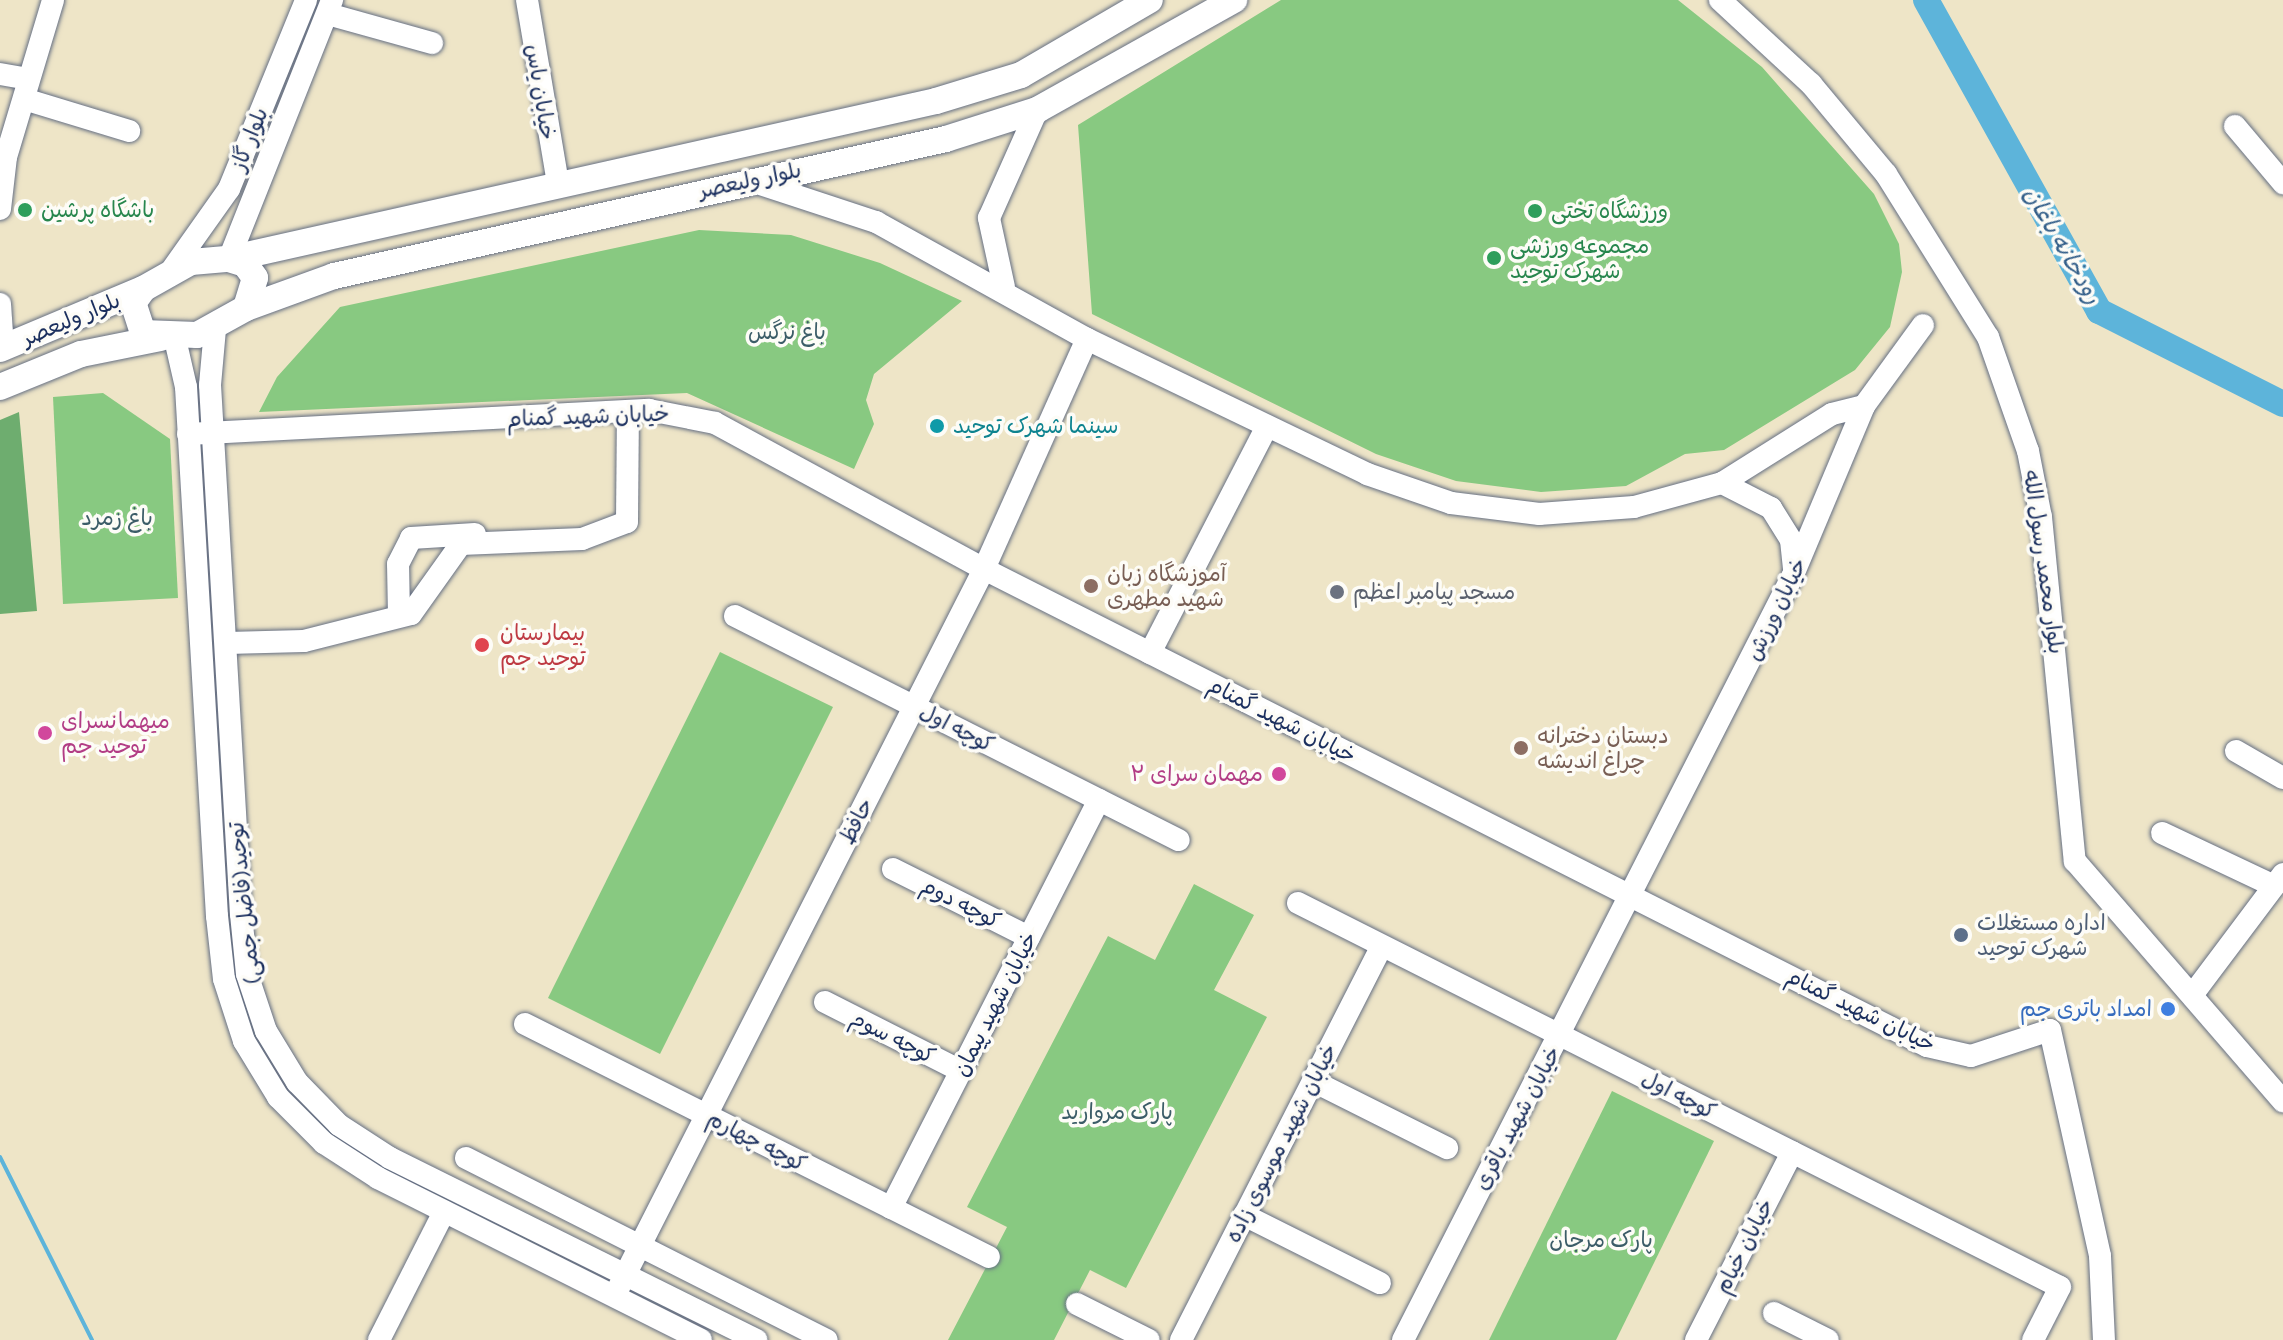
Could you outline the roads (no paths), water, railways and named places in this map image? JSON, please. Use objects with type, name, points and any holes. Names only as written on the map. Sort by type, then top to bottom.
[{"type":"main road","name":"بلوار ولیعصر","points":[[2,349],[143,289],[173,268],[229,259],[1021,75],[1150,0]]},
{"type":"main road","name":"بلوار ولیعصر","points":[[0,387],[81,354],[215,329],[246,308],[334,276],[747,180],[946,139],[1037,110],[1234,0]]},
{"type":"main road","points":[[229,259],[255,278],[246,308]]},
{"type":"main road","points":[[143,289],[133,303],[134,320],[167,339]]},
{"type":"main road","points":[[66,320],[90,333],[81,354]]},
{"type":"street","points":[[0,209],[2,182],[53,0]]},
{"type":"street","name":"بلوار گاز","points":[[173,268],[217,207],[306,0]]},
{"type":"street","name":"خیابان یاس","points":[[527,0],[558,184]]},
{"type":"street","name":"بلوار محمد رسول الله","points":[[1720,0],[1859,139],[1988,337],[2013,400],[2041,517],[2075,861],[2283,1101]]},
{"type":"street","points":[[330,7],[432,43]]},
{"type":"street","name":"بلوار گاز","points":[[229,259],[330,7]]},
{"type":"street","points":[[0,74],[27,89],[129,131]]},
{"type":"street","points":[[1004,287],[989,218],[1037,110]]},
{"type":"street","points":[[2235,126],[2283,183]]},
{"type":"street","points":[[747,180],[876,222],[1004,287],[1087,339],[1367,474],[1451,503],[1539,514],[1634,507],[1722,483],[1832,414],[1864,406]]},
{"type":"street","points":[[217,207],[230,225],[245,215]]},
{"type":"street","points":[[0,304],[2,349]]},
{"type":"street","name":"خیابان ورزش","points":[[1633,897],[1793,575],[1864,406],[1923,325]]},
{"type":"street","name":"توحید(فاضل جمی)","points":[[215,329],[212,432],[247,974],[266,1031],[297,1082],[339,1125],[390,1158],[756,1340]]},
{"type":"street","name":"توحید(فاضل جمی)","points":[[167,339],[188,434],[224,979],[244,1041],[278,1097],[324,1143],[444,1212],[701,1340]]},
{"type":"street","name":"حافظ","points":[[613,1297],[984,569],[1087,339]]},
{"type":"street","points":[[405,614],[398,564],[411,538],[597,527],[616,518],[622,412]]},
{"type":"street","points":[[227,643],[304,641],[405,614],[461,544],[582,539],[627,522],[622,412]]},
{"type":"street","name":"خیابان شهید گمنام","points":[[188,434],[622,412],[715,423],[984,569],[1927,1046],[1971,1056],[2050,1030],[2100,1256],[2104,1340]]},
{"type":"street","points":[[1150,653],[1267,426]]},
{"type":"street","points":[[1722,483],[1757,496],[1783,523],[1793,575]]},
{"type":"street","name":"کوچه اول","points":[[735,616],[1179,840]]},
{"type":"street","points":[[206,724],[230,722]]},
{"type":"street","points":[[2236,751],[2283,778]]},
{"type":"street","name":"خیابان شهید پیمان","points":[[891,1208],[1099,800]]},
{"type":"street","points":[[2162,833],[2279,880],[2193,994]]},
{"type":"street","name":"کوچه دوم","points":[[893,869],[1029,937]]},
{"type":"street","name":"خیابان شهید باقری","points":[[1403,1340],[1633,897]]},
{"type":"street","name":"کوچه اول","points":[[1298,903],[2060,1287],[2033,1340]]},
{"type":"street","name":"خیابان شهید موسوی زاده","points":[[1181,1340],[1382,946]]},
{"type":"street","name":"کوچه سوم","points":[[825,1002],[961,1071]]},
{"type":"street","name":"کوچه چهارم","points":[[525,1024],[989,1257]]},
{"type":"street","points":[[1313,1081],[1447,1148]]},
{"type":"street","name":"خیابان خیام","points":[[1696,1340],[1792,1152]]},
{"type":"street","points":[[466,1158],[827,1340]]},
{"type":"street","points":[[379,1340],[444,1212]]},
{"type":"street","points":[[1244,1215],[1380,1283]]},
{"type":"street","points":[[1077,1304],[1149,1340]]},
{"type":"street","points":[[1774,1313],[1828,1340]]},
{"type":"waterway","name":"رودخانه باغان","points":[[1926,0],[2099,311],[2283,404]]},
{"type":"waterway","points":[[0,1157],[92,1340]]},
{"type":"place","name":"باشگاه پرشین","points":[[25,210]]},
{"type":"place","name":"ورزشگاه تختی","points":[[1535,211]]},
{"type":"place","name":"مجموعه ورزشی شهرک توحید","points":[[1494,258]]},
{"type":"place","name":"سینما شهرک توحید","points":[[937,426]]},
{"type":"place","name":"آموزشگاه زبان شهید مطهری","points":[[1091,586]]},
{"type":"place","name":"مسجد پیامبر اعظم","points":[[1337,592]]},
{"type":"place","name":"بیمارستان توحید جم","points":[[482,645]]},
{"type":"place","name":"میهمانسرای توحید جم","points":[[45,733]]},
{"type":"place","name":"دبستان دخترانه چراغ اندیشه","points":[[1521,748]]},
{"type":"place","name":"مهمان سرای ۲","points":[[1279,774]]},
{"type":"place","name":"اداره مستغلات شهرک توحید","points":[[1961,935]]},
{"type":"place","name":"امداد باتری جم","points":[[2168,1009]]},
{"type":"park label","name":"باغ نرگس","points":[[787,332]]},
{"type":"park label","name":"باغ زمرد","points":[[117,518]]},
{"type":"park label","name":"پارک مروارید","points":[[1117,1112]]},
{"type":"park label","name":"پارک مرجان","points":[[1601,1240]]}]
